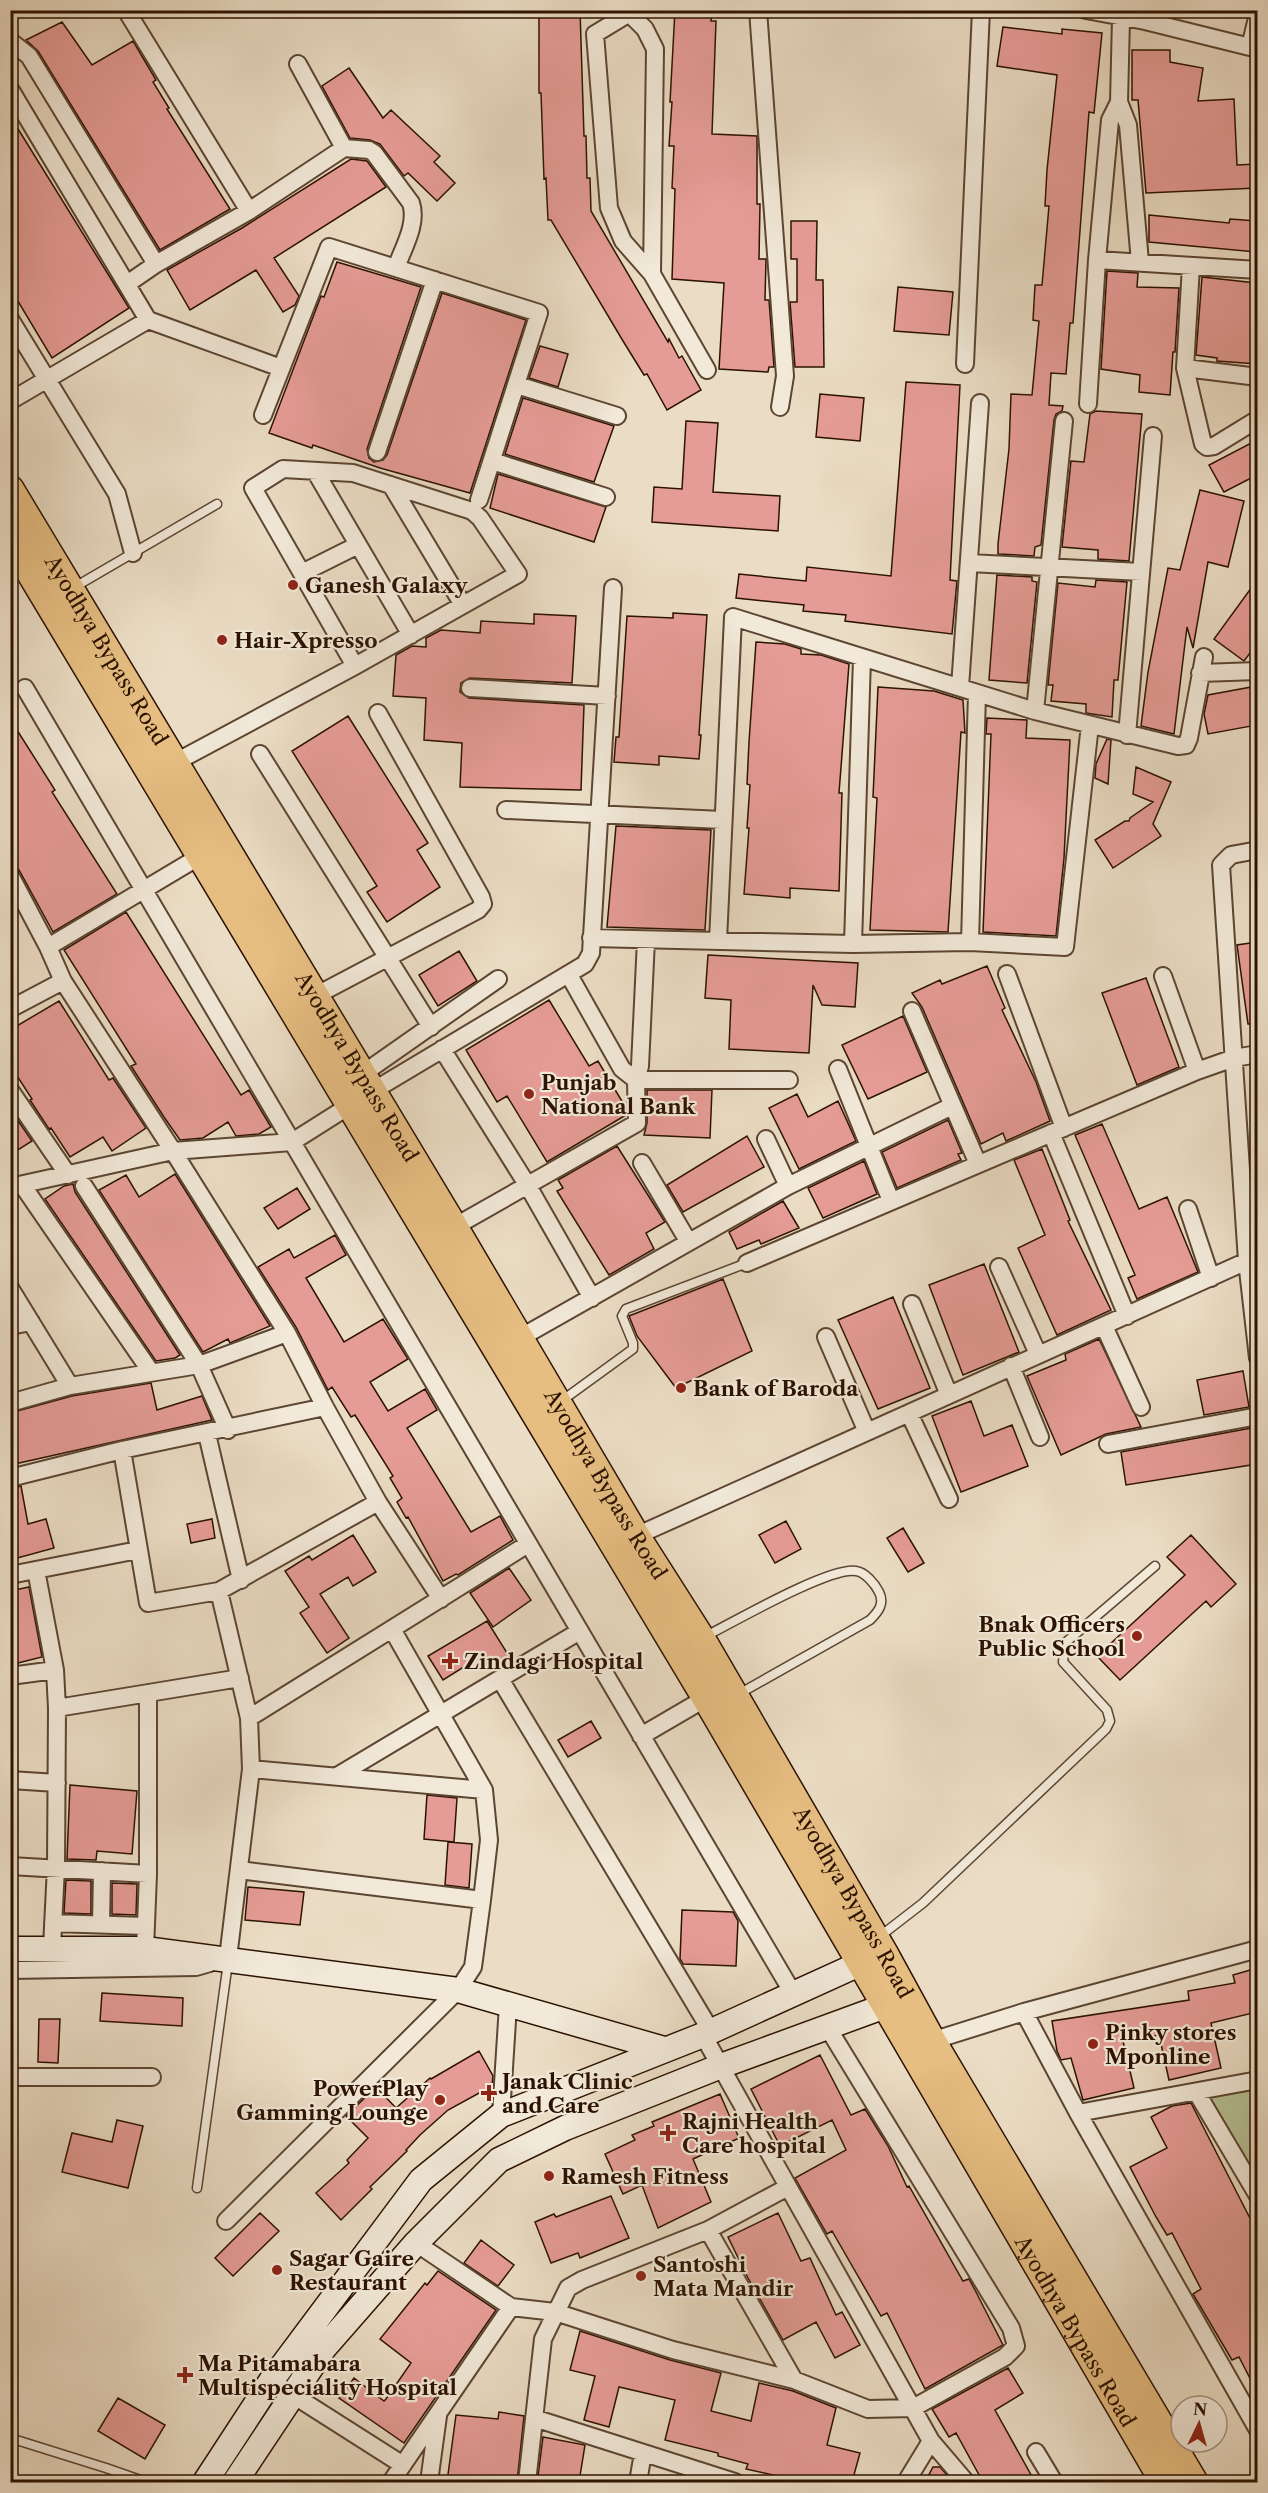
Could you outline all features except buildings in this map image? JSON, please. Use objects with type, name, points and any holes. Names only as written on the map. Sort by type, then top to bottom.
[{"type":"main road","name":"Ayodhya Bypass Road","points":[[10,489],[174,763],[211,850],[315,996],[361,1091],[454,1227],[518,1339],[749,1720],[874,1952],[895,1999],[1164,2482]]},
{"type":"main road","name":"Ayodhya Bypass Road","points":[[10,539],[211,850],[361,1091],[725,1733],[874,1952]]},
{"type":"main road","points":[[725,1733],[749,1720]]},
{"type":"main road","name":"Ayodhya Bypass Road","points":[[921,2045],[1194,2482]]},
{"type":"street","points":[[126,10],[249,211]]},
{"type":"street","points":[[758,10],[785,376],[780,407]]},
{"type":"street","points":[[965,364],[981,10]]},
{"type":"street","points":[[1086,10],[1121,18],[1147,16],[1253,48],[1257,14]]},
{"type":"street","points":[[652,274],[655,49],[645,29],[627,12],[595,34],[609,208],[623,241],[652,274],[707,370]]},
{"type":"street","points":[[1121,18],[1119,102],[1128,125],[1140,262]]},
{"type":"street","points":[[10,44],[14,44],[29,56],[156,264]]},
{"type":"street","points":[[298,64],[344,148]]},
{"type":"street","points":[[10,89],[148,320],[281,368]]},
{"type":"street","points":[[1088,404],[1097,260],[1110,120],[1119,102]]},
{"type":"street","points":[[127,284],[156,264],[249,211],[344,148],[369,150],[374,153],[411,203],[412,224],[396,268]]},
{"type":"street","points":[[263,415],[329,247],[539,313],[479,500]]},
{"type":"street","points":[[1097,260],[1257,270]]},
{"type":"street","points":[[1191,266],[1185,368],[1203,444],[1207,447],[1214,446],[1257,419]]},
{"type":"street","points":[[377,452],[435,280]]},
{"type":"street","points":[[10,319],[117,494],[133,553]]},
{"type":"street","points":[[10,401],[148,320]]},
{"type":"street","points":[[1185,368],[1257,377]]},
{"type":"street","points":[[517,385],[617,416]]},
{"type":"street","points":[[960,687],[980,403]]},
{"type":"street","points":[[1035,711],[1064,421]]},
{"type":"street","points":[[1127,735],[1153,436]]},
{"type":"street","points":[[492,461],[606,497]]},
{"type":"street","points":[[174,763],[355,666],[518,574],[480,518],[472,511],[352,473],[283,469],[253,488],[355,666]]},
{"type":"street","points":[[315,471],[411,635]]},
{"type":"street","points":[[390,485],[463,605]]},
{"type":"street","points":[[302,573],[358,545]]},
{"type":"street","points":[[969,563],[1141,572]]},
{"type":"street","points":[[361,1091],[442,1049],[569,975],[585,964],[591,953],[613,588]]},
{"type":"street","points":[[718,941],[733,617],[1035,711],[1178,746],[1186,745],[1189,738],[1202,665],[1257,671]]},
{"type":"street","points":[[853,944],[862,658]]},
{"type":"street","points":[[25,688],[794,1995]]},
{"type":"street","points":[[470,688],[607,696]]},
{"type":"street","points":[[970,942],[977,693]]},
{"type":"street","points":[[315,996],[478,910],[483,904],[378,713]]},
{"type":"street","points":[[591,938],[853,944],[970,942],[1065,947],[1090,725]]},
{"type":"street","points":[[260,754],[431,1027]]},
{"type":"street","points":[[506,810],[722,820]]},
{"type":"street","points":[[48,947],[211,850]]},
{"type":"street","points":[[1257,850],[1231,855],[1221,866],[1247,1261],[1257,1358]]},
{"type":"street","points":[[10,875],[16,897],[48,947],[63,981],[174,1151],[287,1333],[378,1502],[441,1599]]},
{"type":"street","points":[[454,1227],[637,1123],[636,1080],[640,1065],[646,940]]},
{"type":"street","points":[[1007,974],[1058,1130],[1127,1316]]},
{"type":"street","points":[[569,975],[622,1069],[636,1080],[789,1080]]},
{"type":"street","points":[[1163,976],[1197,1071]]},
{"type":"street","points":[[151,1372],[17,1186],[174,1151],[292,1142],[361,1091],[431,1027],[498,979]]},
{"type":"street","points":[[10,1009],[63,981]]},
{"type":"street","points":[[912,1011],[978,1164]]},
{"type":"street","points":[[442,1049],[528,1186],[592,1298]]},
{"type":"street","points":[[747,1263],[1197,1071],[1234,1058],[1257,1054]]},
{"type":"street","points":[[838,1069],[891,1201]]},
{"type":"street","points":[[10,1090],[68,1175]]},
{"type":"street","points":[[518,1339],[592,1298],[688,1240],[788,1186],[952,1106]]},
{"type":"street","points":[[766,1139],[788,1186]]},
{"type":"street","points":[[642,1163],[688,1240]]},
{"type":"street","points":[[84,1186],[200,1365],[228,1430]]},
{"type":"street","points":[[1188,1209],[1211,1278]]},
{"type":"street","points":[[636,1536],[1247,1261]]},
{"type":"street","points":[[999,1267],[1038,1354]]},
{"type":"street","points":[[10,1288],[70,1386]]},
{"type":"street","points":[[912,1304],[949,1395]]},
{"type":"street","points":[[10,1326],[31,1322]]},
{"type":"street","points":[[1104,1326],[1141,1407]]},
{"type":"street","points":[[10,1403],[70,1386],[200,1365],[287,1333]]},
{"type":"street","points":[[826,1337],[867,1432]]},
{"type":"street","points":[[1011,1366],[1040,1437]]},
{"type":"street","points":[[10,1478],[122,1450],[228,1430],[325,1407]]},
{"type":"street","points":[[909,1413],[950,1499]]},
{"type":"street","points":[[1108,1444],[1257,1416]]},
{"type":"street","points":[[207,1434],[241,1580]]},
{"type":"street","points":[[122,1450],[148,1603],[219,1591],[378,1502]]},
{"type":"street","points":[[249,1718],[528,1544]]},
{"type":"street","points":[[10,1575],[138,1550]]},
{"type":"street","points":[[36,1570],[55,1670],[57,1708],[56,1867],[52,1947]]},
{"type":"street","points":[[219,1591],[249,1718],[251,1769],[239,1870],[224,1958]]},
{"type":"street","points":[[225,2221],[458,1990],[473,1967],[489,1840],[484,1790],[392,1629]]},
{"type":"street","points":[[337,1776],[580,1631]]},
{"type":"street","points":[[10,1676],[55,1670]]},
{"type":"street","points":[[57,1708],[240,1678]]},
{"type":"street","points":[[500,1679],[707,2033],[721,2067],[931,2441],[966,2482]]},
{"type":"street","points":[[145,1937],[148,1874],[148,1693]]},
{"type":"street","points":[[641,1736],[706,1698]]},
{"type":"street","points":[[251,1769],[484,1790]]},
{"type":"street","points":[[10,1780],[57,1783]]},
{"type":"street","points":[[10,1866],[148,1874]]},
{"type":"street","points":[[239,1870],[482,1900]]},
{"type":"street","points":[[101,1925],[102,1871]]},
{"type":"street","points":[[53,1923],[101,1925],[224,1958],[458,1990],[664,2049]]},
{"type":"street","points":[[10,1949],[145,1937]]},
{"type":"street","points":[[921,2045],[1024,2012],[1257,1949]]},
{"type":"street","points":[[205,2482],[272,2381],[421,2180],[501,2115],[707,2033],[794,1995],[874,1952]]},
{"type":"street","points":[[10,1970],[196,1967],[224,1958]]},
{"type":"street","points":[[235,2482],[324,2348],[416,2243],[499,2160],[565,2128],[828,2028],[895,1999]]},
{"type":"street","points":[[501,2115],[508,2005]]},
{"type":"street","points":[[1024,2012],[1078,2113],[1257,2430]]},
{"type":"street","points":[[416,2243],[511,2307],[555,2312],[674,2350],[794,2380],[868,2409],[913,2408],[1005,2357],[1016,2346],[1011,2328],[828,2028]]},
{"type":"street","points":[[10,2077],[152,2077]]},
{"type":"street","points":[[1078,2113],[1197,2093],[1257,2080]]},
{"type":"street","points":[[1197,2093],[1257,2196]]},
{"type":"street","points":[[527,2482],[543,2339],[568,2288],[582,2280],[708,2230],[788,2187]]},
{"type":"street","points":[[708,2230],[794,2380]]},
{"type":"street","points":[[391,2482],[511,2307]]},
{"type":"street","points":[[272,2381],[403,2465]]},
{"type":"street","points":[[429,2482],[439,2409]]},
{"type":"street","points":[[534,2418],[735,2482]]},
{"type":"street","points":[[906,2482],[931,2441]]},
{"type":"street","points":[[1036,2452],[1054,2482]]},
{"type":"street","points":[[638,2482],[643,2453]]},
{"type":"lane","points":[[70,590],[217,504]]},
{"type":"lane","points":[[557,1404],[633,1349],[633,1343],[622,1316],[626,1310],[747,1263]]},
{"type":"lane","points":[[874,1952],[922,1903],[1106,1729],[1110,1721],[1107,1710],[1063,1662],[1065,1643],[1155,1566]]},
{"type":"lane","points":[[701,1638],[829,1574],[857,1571],[866,1576],[878,1590],[881,1603],[879,1611],[870,1620],[735,1696]]},
{"type":"lane","points":[[197,2188],[224,1958]]},
{"type":"lane","points":[[10,2438],[146,2482]]},
{"type":"green space","points":[[1257,2080],[1257,2191],[1200,2094]]},
{"type":"place","name":"Ganesh Galaxy","points":[[293,585]]},
{"type":"place","name":"Hair-Xpresso","points":[[222,640]]},
{"type":"place","name":"Punjab National Bank","points":[[529,1094]]},
{"type":"place","name":"Bank of Baroda","points":[[681,1388]]},
{"type":"place","name":"Bnak Officers Public School","points":[[1137,1636]]},
{"type":"place","name":"Zindagi Hospital","points":[[450,1661]]},
{"type":"place","name":"Pinky stores Mponline","points":[[1093,2044]]},
{"type":"place","name":"Janak Clinic and Care","points":[[489,2093]]},
{"type":"place","name":"PowerPlay Gamming Lounge","points":[[440,2100]]},
{"type":"place","name":"Rajni Health Care hospital","points":[[668,2133]]},
{"type":"place","name":"Ramesh Fitness","points":[[549,2176]]},
{"type":"place","name":"Sagar Gaire Restaurant","points":[[277,2270]]},
{"type":"place","name":"Santoshi Mata Mandir","points":[[641,2276]]},
{"type":"place","name":"Ma Pitamabara Multispeciality Hospital","points":[[185,2375]]}]
